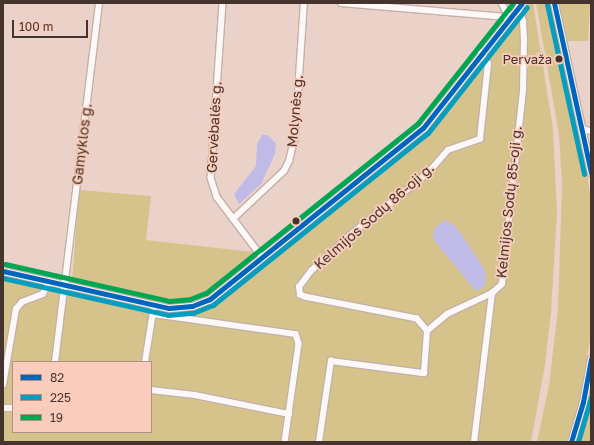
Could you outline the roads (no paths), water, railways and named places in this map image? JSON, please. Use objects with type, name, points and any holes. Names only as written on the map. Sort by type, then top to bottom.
[{"type":"main road","points":[[554,3],[591,173]]},
{"type":"main road","points":[[3,271],[154,306],[181,308],[205,302],[220,293],[423,128],[450,97],[509,17],[520,5]]},
{"type":"main road","points":[[571,442],[590,369],[591,359]]},
{"type":"street","name":"Gamyklos g.","points":[[54,361],[99,3]]},
{"type":"street","name":"Gervėbalės g.","points":[[223,3],[210,172],[217,197],[263,258]]},
{"type":"street","name":"Molynės g.","points":[[233,220],[284,171],[289,161],[295,137],[304,3]]},
{"type":"street","points":[[341,3],[509,17]]},
{"type":"street","points":[[502,3],[509,17]]},
{"type":"street","name":"Kelmijos Sodų 85-oji g.","points":[[427,331],[452,311],[492,293],[502,280],[518,115],[523,90],[524,40],[523,20],[520,5]]},
{"type":"street","name":"Kelmijos Sodų 86-oji g.","points":[[427,331],[417,319],[385,310],[305,297],[300,295],[299,287],[311,271],[354,231],[423,177],[448,150],[480,139],[488,64],[482,53]]},
{"type":"street","points":[[582,129],[591,131]]},
{"type":"street","points":[[3,385],[16,309],[22,302],[43,294],[49,281]]},
{"type":"street","points":[[474,442],[492,293]]},
{"type":"street","points":[[145,361],[154,306]]},
{"type":"street","points":[[153,314],[296,334],[299,344],[285,442]]},
{"type":"street","points":[[319,442],[331,361],[424,373],[427,331]]},
{"type":"street","points":[[152,390],[194,395],[289,414]]},
{"type":"place","name":"Pervaža","points":[[559,59]]}]
